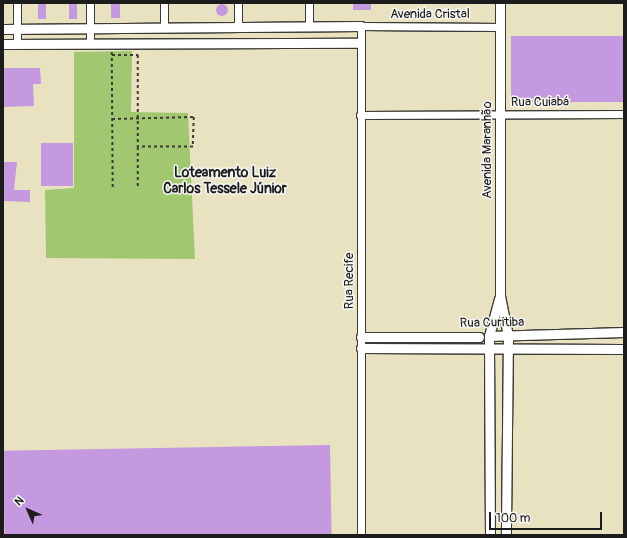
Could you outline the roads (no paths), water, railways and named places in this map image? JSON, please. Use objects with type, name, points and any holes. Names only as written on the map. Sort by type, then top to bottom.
[{"type":"street","points":[[17,3],[17,44]]},
{"type":"street","points":[[90,3],[90,44]]},
{"type":"street","points":[[164,3],[164,28]]},
{"type":"street","points":[[238,3],[238,27]]},
{"type":"street","points":[[309,3],[309,27]]},
{"type":"street","name":"Avenida Maranhão","points":[[500,3],[500,296]]},
{"type":"street","points":[[3,29],[361,26]]},
{"type":"street","name":"Avenida Cristal","points":[[361,26],[500,26]]},
{"type":"street","name":"Rua Recife","points":[[361,26],[361,535]]},
{"type":"street","points":[[3,44],[360,43]]},
{"type":"street","name":"Rua Cuiabá","points":[[360,115],[624,114]]},
{"type":"street","points":[[500,296],[508,336],[506,535]]},
{"type":"street","points":[[490,535],[489,336],[500,296]]},
{"type":"street","name":"Rua Curitiba","points":[[361,337],[479,337],[624,332]]},
{"type":"street","name":"Rua Curitiba","points":[[361,348],[489,350],[624,349]]},
{"type":"district","name":"Loteamento Luiz Carlos Tessele Júnior","points":[[225,182]]}]
